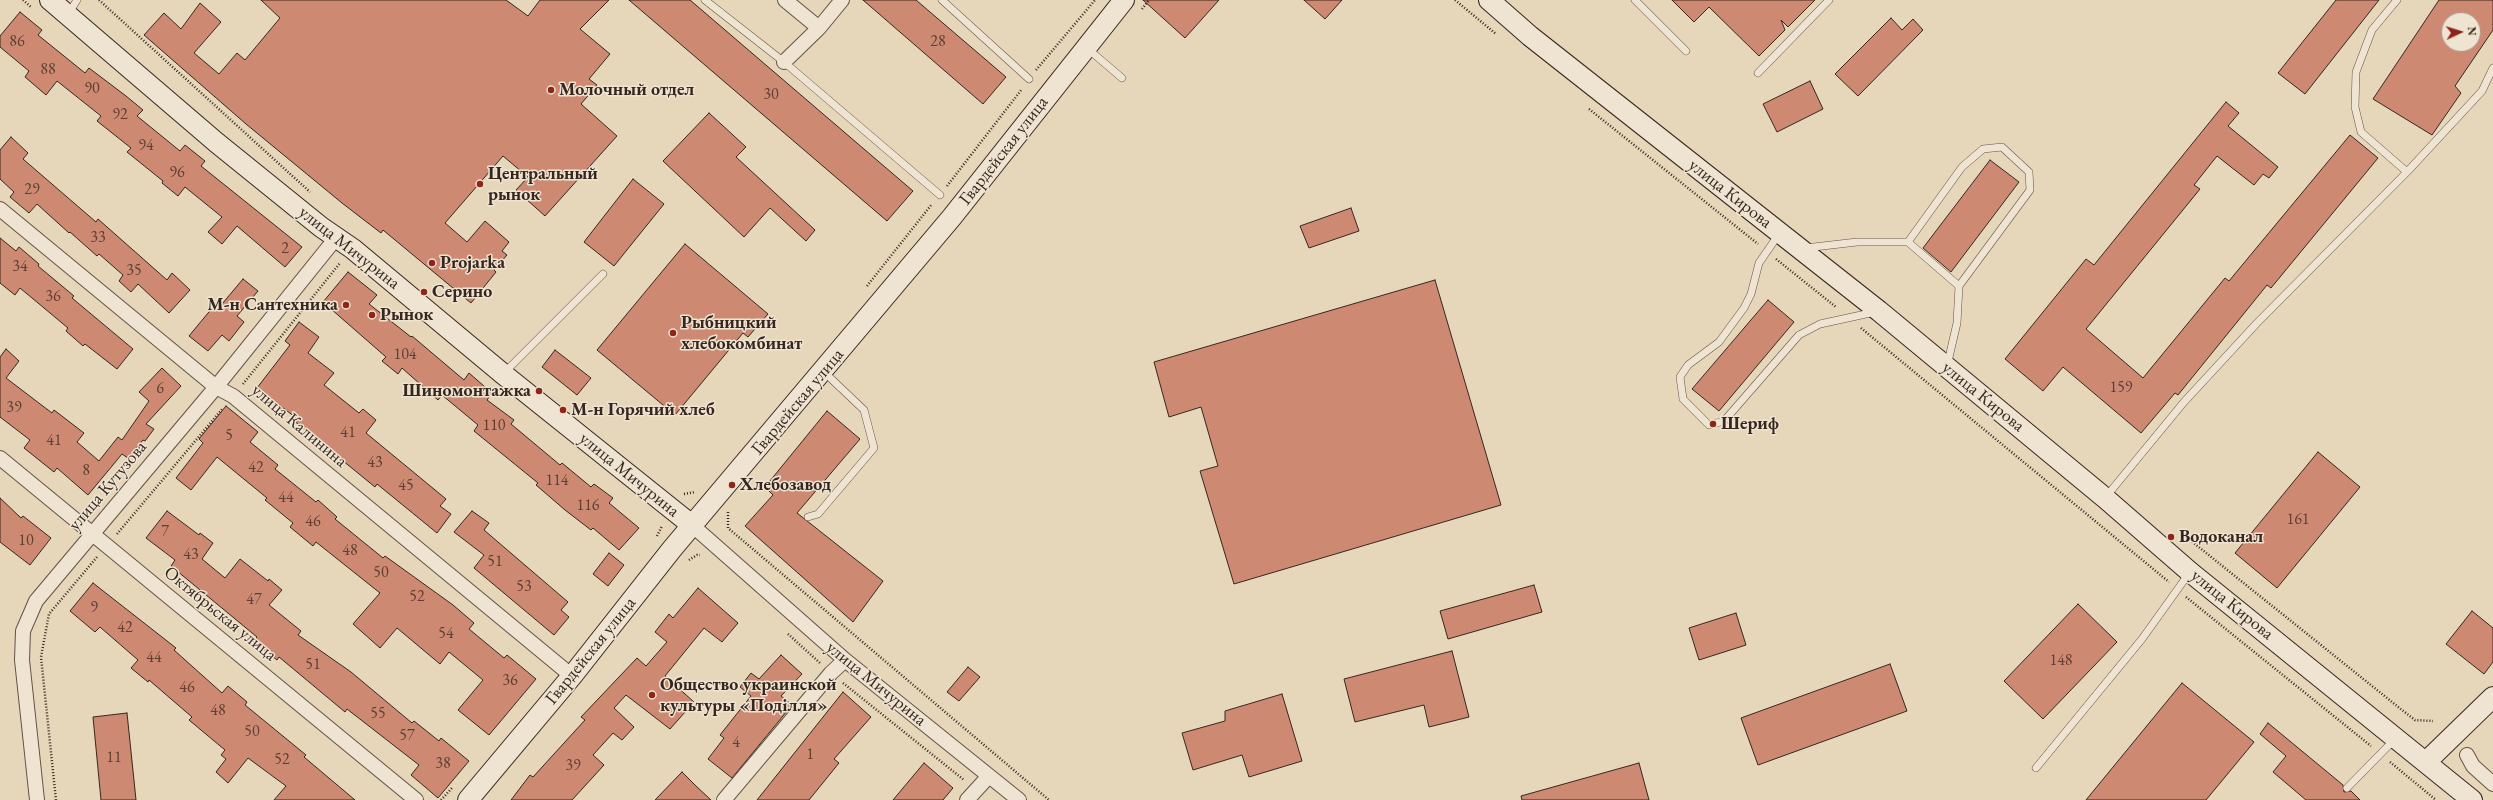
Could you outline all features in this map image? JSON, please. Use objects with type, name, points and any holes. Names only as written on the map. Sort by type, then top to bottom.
[{"type":"street","points":[[785,0],[819,28]]},
{"type":"street","points":[[784,62],[819,28],[842,0]]},
{"type":"street","name":"Гвардейская улица","points":[[468,800],[572,676],[693,526],[824,372],[952,217],[1124,0]]},
{"type":"street","name":"улица Кирова","points":[[1489,0],[1530,36],[1879,311],[1946,368],[2105,498],[2190,572],[2427,761],[2472,800]]},
{"type":"street","name":"улица Мичурина","points":[[43,5],[73,7],[217,143],[336,238],[352,249],[503,374],[693,526],[845,660],[1019,800]]},
{"type":"street","name":"улица Калинина","points":[[0,209],[216,387],[233,396],[572,676]]},
{"type":"street","name":"улица Кутузова","points":[[37,800],[22,660],[23,631],[36,601],[216,387],[336,238]]},
{"type":"street","name":"Октябрьская улица","points":[[0,458],[416,800]]},
{"type":"street","points":[[724,800],[831,673],[845,660]]},
{"type":"street","points":[[2427,761],[2493,696]]},
{"type":"street","points":[[2467,755],[2473,766],[2493,784]]},
{"type":"street","points":[[972,795],[988,776]]},
{"type":"lane","points":[[705,0],[784,62],[940,195]]},
{"type":"lane","points":[[942,0],[1028,79]]},
{"type":"lane","points":[[1636,0],[1686,51]]},
{"type":"lane","points":[[1758,73],[1829,0]]},
{"type":"lane","points":[[2397,0],[2372,30],[2356,72],[2355,107],[2361,132],[2407,172]]},
{"type":"lane","points":[[1086,47],[1122,78]]},
{"type":"lane","points":[[2105,498],[2184,402],[2257,323],[2407,172],[2482,91],[2493,68]]},
{"type":"lane","points":[[1908,242],[1962,167],[1983,149],[2002,147],[2029,172],[2030,190],[1959,286],[1957,323],[1946,368]]},
{"type":"lane","points":[[1780,233],[1766,250],[1759,262],[1751,294],[1744,308],[1719,342],[1688,365],[1680,377],[1683,399],[1709,425],[1724,421],[1800,335],[1820,324],[1879,311]]},
{"type":"lane","points":[[1799,249],[1857,242],[1908,242],[1959,286]]},
{"type":"lane","points":[[503,374],[603,274]]},
{"type":"lane","points":[[808,516],[818,514],[874,448],[864,410],[824,372]]},
{"type":"lane","points":[[2036,768],[2142,639],[2190,572]]},
{"type":"lane","points":[[2347,788],[2397,737]]},
{"type":"path","points":[[23,0],[43,5]]},
{"type":"path","points":[[99,0],[314,196]]},
{"type":"path","points":[[866,288],[940,195],[1028,79],[1095,0]]},
{"type":"path","points":[[1455,0],[1497,34]]},
{"type":"path","points":[[1588,108],[1766,250],[2177,590],[2380,753],[2436,800]]},
{"type":"path","points":[[56,800],[41,658],[49,614],[233,396],[341,261],[347,266]]},
{"type":"path","points":[[679,491],[684,494],[697,492]]},
{"type":"path","points":[[728,512],[728,528],[1049,800]]},
{"type":"path","points":[[2185,536],[2415,720],[2433,722]]},
{"type":"path","points":[[687,562],[697,555],[705,555]]},
{"type":"path","points":[[785,630],[831,673],[972,795]]},
{"type":"building","name":"Центральный рынок","points":[[261,0],[506,0],[528,16],[540,0],[609,0],[580,29],[610,54],[589,79],[597,85],[581,104],[617,136],[545,216],[516,190],[528,177],[503,156],[445,223],[467,242],[485,221],[509,242],[502,251],[507,255],[494,270],[496,272],[471,303],[383,230],[381,233],[342,203],[246,124],[144,35],[164,13],[181,29],[200,3],[221,22],[194,53],[219,74],[237,53],[245,60],[280,18]]},
{"type":"building","points":[[629,0],[690,0],[913,191],[887,221]]},
{"type":"building","points":[[863,0],[916,0],[1006,77],[983,104]]},
{"type":"building","points":[[1143,0],[1219,0],[1185,38]]},
{"type":"building","points":[[1304,0],[1342,0],[1325,19]]},
{"type":"building","points":[[1672,0],[1815,0],[1788,27],[1781,20],[1785,30],[1759,56],[1709,7],[1694,22]]},
{"type":"building","points":[[2336,0],[2379,0],[2305,94],[2278,73]]},
{"type":"building","points":[[2439,0],[2493,0],[2493,30],[2481,48],[2481,12],[2441,12],[2441,52],[2478,52],[2455,86],[2461,93],[2432,135],[2373,99]]},
{"type":"building","points":[[20,12],[42,30],[38,35],[85,73],[89,68],[126,96],[143,110],[137,116],[180,151],[185,145],[205,161],[201,166],[302,247],[285,267],[237,226],[222,244],[208,232],[222,217],[185,187],[178,196],[162,183],[163,181],[127,152],[131,148],[97,121],[101,116],[57,81],[46,95],[25,77],[29,71],[0,47],[0,36]]},
{"type":"building","points":[[1891,18],[1902,30],[1913,19],[1923,30],[1858,96],[1835,74]]},
{"type":"building","points":[[1810,81],[1823,109],[1777,132],[1763,104]]},
{"type":"building","points":[[2226,102],[2239,113],[2228,126],[2278,167],[2269,178],[2263,174],[2254,185],[2217,156],[2194,185],[2200,189],[2086,329],[2143,378],[2225,278],[2229,281],[2350,135],[2378,158],[2271,288],[2267,285],[2178,395],[2175,393],[2141,433],[2063,367],[2043,391],[2005,359],[2086,259],[2094,265]]},
{"type":"building","points":[[709,113],[746,147],[736,157],[815,230],[806,241],[770,208],[744,237],[663,161]]},
{"type":"building","points":[[11,137],[28,153],[23,159],[96,222],[98,219],[167,280],[172,273],[190,290],[169,313],[138,284],[131,292],[119,281],[123,275],[99,254],[97,256],[70,232],[69,233],[37,204],[29,213],[10,197],[14,192],[0,179],[0,150]]},
{"type":"building","points":[[1990,160],[2019,182],[1951,272],[1923,248]]},
{"type":"building","points":[[633,179],[664,204],[614,266],[584,242]]},
{"type":"building","points":[[1351,208],[1359,231],[1309,248],[1300,226]]},
{"type":"building","points":[[0,238],[16,251],[19,247],[39,264],[38,266],[74,296],[72,298],[133,349],[117,369],[85,344],[83,346],[66,331],[68,328],[20,288],[15,295],[0,283]]},
{"type":"building","name":"Рыбницкий хлебокомбинат","points":[[685,244],[768,314],[748,337],[743,333],[675,415],[597,350]]},
{"type":"building","points":[[348,272],[377,295],[369,304],[411,337],[412,336],[464,380],[469,373],[492,393],[487,400],[514,420],[511,424],[560,465],[562,463],[591,487],[594,484],[613,498],[609,503],[639,528],[619,550],[593,528],[591,530],[565,510],[536,485],[538,483],[474,431],[478,425],[442,395],[438,400],[402,368],[398,374],[382,361],[386,357],[323,302]]},
{"type":"building","points":[[243,279],[258,291],[237,316],[244,322],[229,341],[222,335],[208,351],[189,336],[218,301],[222,304]]},
{"type":"building","points":[[1435,280],[1501,505],[1234,584],[1200,471],[1218,466],[1201,407],[1169,417],[1154,362]]},
{"type":"building","points":[[1768,300],[1794,322],[1719,411],[1692,389]]},
{"type":"building","points":[[299,322],[319,337],[308,353],[334,373],[324,385],[359,413],[363,409],[376,420],[366,433],[446,499],[440,506],[451,514],[437,533],[377,484],[375,487],[293,420],[295,417],[257,388],[290,345],[285,341]]},
{"type":"building","points":[[6,349],[19,361],[6,378],[52,413],[54,410],[84,433],[77,442],[99,461],[118,437],[122,440],[149,401],[139,392],[162,368],[181,386],[146,424],[154,429],[145,441],[143,440],[128,458],[122,454],[88,495],[57,468],[54,472],[24,448],[30,440],[0,417],[0,357]]},
{"type":"building","points":[[555,350],[591,378],[577,395],[542,367]]},
{"type":"building","points":[[226,406],[258,432],[250,442],[278,465],[275,469],[316,502],[318,500],[337,517],[335,519],[383,558],[385,556],[453,605],[474,623],[469,629],[504,658],[507,655],[536,679],[489,735],[458,710],[483,680],[449,652],[440,664],[397,628],[380,648],[353,624],[380,593],[316,542],[313,546],[290,527],[293,523],[265,500],[267,498],[217,457],[191,490],[176,478],[203,443],[199,439]]},
{"type":"building","points":[[827,411],[860,439],[797,513],[883,581],[853,622],[745,526],[773,495],[765,487]]},
{"type":"building","points":[[2318,452],[2360,487],[2277,588],[2235,553]]},
{"type":"building","points":[[0,498],[21,518],[23,516],[51,538],[30,565],[0,542]]},
{"type":"building","points":[[167,511],[199,535],[200,533],[213,543],[202,559],[225,578],[240,559],[268,581],[269,579],[282,590],[269,605],[301,631],[298,635],[351,672],[412,723],[414,721],[439,741],[441,738],[469,761],[438,798],[411,775],[419,765],[347,709],[345,712],[279,657],[277,660],[253,641],[257,637],[171,566],[175,560],[146,538]]},
{"type":"building","points":[[472,511],[489,523],[484,530],[568,602],[561,610],[569,617],[554,635],[474,568],[484,555],[454,532]]},
{"type":"building","points":[[609,553],[624,565],[608,586],[593,574]]},
{"type":"building","points":[[93,583],[176,648],[174,650],[222,693],[228,686],[247,702],[245,705],[306,755],[304,757],[355,800],[274,800],[286,786],[248,758],[228,783],[216,772],[226,759],[221,755],[225,750],[189,720],[192,717],[149,680],[148,682],[131,668],[138,660],[100,627],[95,632],[70,611]]},
{"type":"building","points":[[1534,585],[1542,612],[1448,639],[1440,611]]},
{"type":"building","points":[[698,588],[738,623],[722,642],[704,628],[665,676],[694,702],[670,729],[626,695],[614,708],[634,727],[622,740],[613,733],[593,755],[604,765],[572,800],[511,800],[530,775],[533,777],[585,720],[581,717],[637,658],[646,666],[667,642],[655,632],[669,614],[673,618]]},
{"type":"building","points":[[2078,604],[2117,642],[2043,719],[2004,681]]},
{"type":"building","points":[[2472,611],[2493,628],[2493,662],[2484,674],[2446,644]]},
{"type":"building","points":[[1736,613],[1746,645],[1699,660],[1689,628]]},
{"type":"building","points":[[1452,651],[1469,717],[1429,727],[1424,705],[1355,722],[1344,679]]},
{"type":"building","points":[[781,655],[802,674],[781,696],[792,705],[732,778],[708,759],[724,738],[720,735],[751,696],[740,687],[751,673],[759,679]]},
{"type":"building","points":[[1890,664],[1907,711],[1758,765],[1741,718]]},
{"type":"building","points":[[968,667],[980,677],[959,701],[947,692]]},
{"type":"building","points":[[2182,683],[2254,742],[2206,800],[2086,800]]},
{"type":"building","points":[[843,692],[871,717],[834,759],[839,763],[809,800],[757,800]]},
{"type":"building","points":[[1282,694],[1302,761],[1249,777],[1242,755],[1193,770],[1182,733],[1225,721],[1225,711]]},
{"type":"building","points":[[127,713],[136,800],[101,800],[93,717]]},
{"type":"building","points":[[2268,723],[2343,785],[2344,792],[2351,791],[2360,800],[2306,800],[2273,772],[2286,756],[2260,734]]},
{"type":"building","points":[[924,763],[953,788],[943,800],[893,800]]},
{"type":"building","points":[[1639,763],[1649,800],[1522,800],[1521,796]]},
{"type":"building","points":[[682,772],[696,786],[711,800],[655,800]]},
{"type":"place","name":"Молочный отдел","points":[[551,90]]},
{"type":"place","name":"Центральный рынок","points":[[480,184]]},
{"type":"place","name":"Projarka","points":[[432,263]]},
{"type":"place","name":"Серино","points":[[424,292]]},
{"type":"place","name":"М-н Сантехника","points":[[346,305]]},
{"type":"place","name":"Рынок","points":[[372,315]]},
{"type":"place","name":"Рыбницкий хлебокомбинат","points":[[673,333]]},
{"type":"place","name":"Шиномонтажка","points":[[539,391]]},
{"type":"place","name":"М-н Горячий хлеб","points":[[563,410]]},
{"type":"place","name":"Шериф","points":[[1713,424]]},
{"type":"place","name":"Хлебозавод","points":[[732,485]]},
{"type":"place","name":"Водоканал","points":[[2171,537]]},
{"type":"place","name":"Общество украинской культуры «Поділля»","points":[[652,695]]}]
